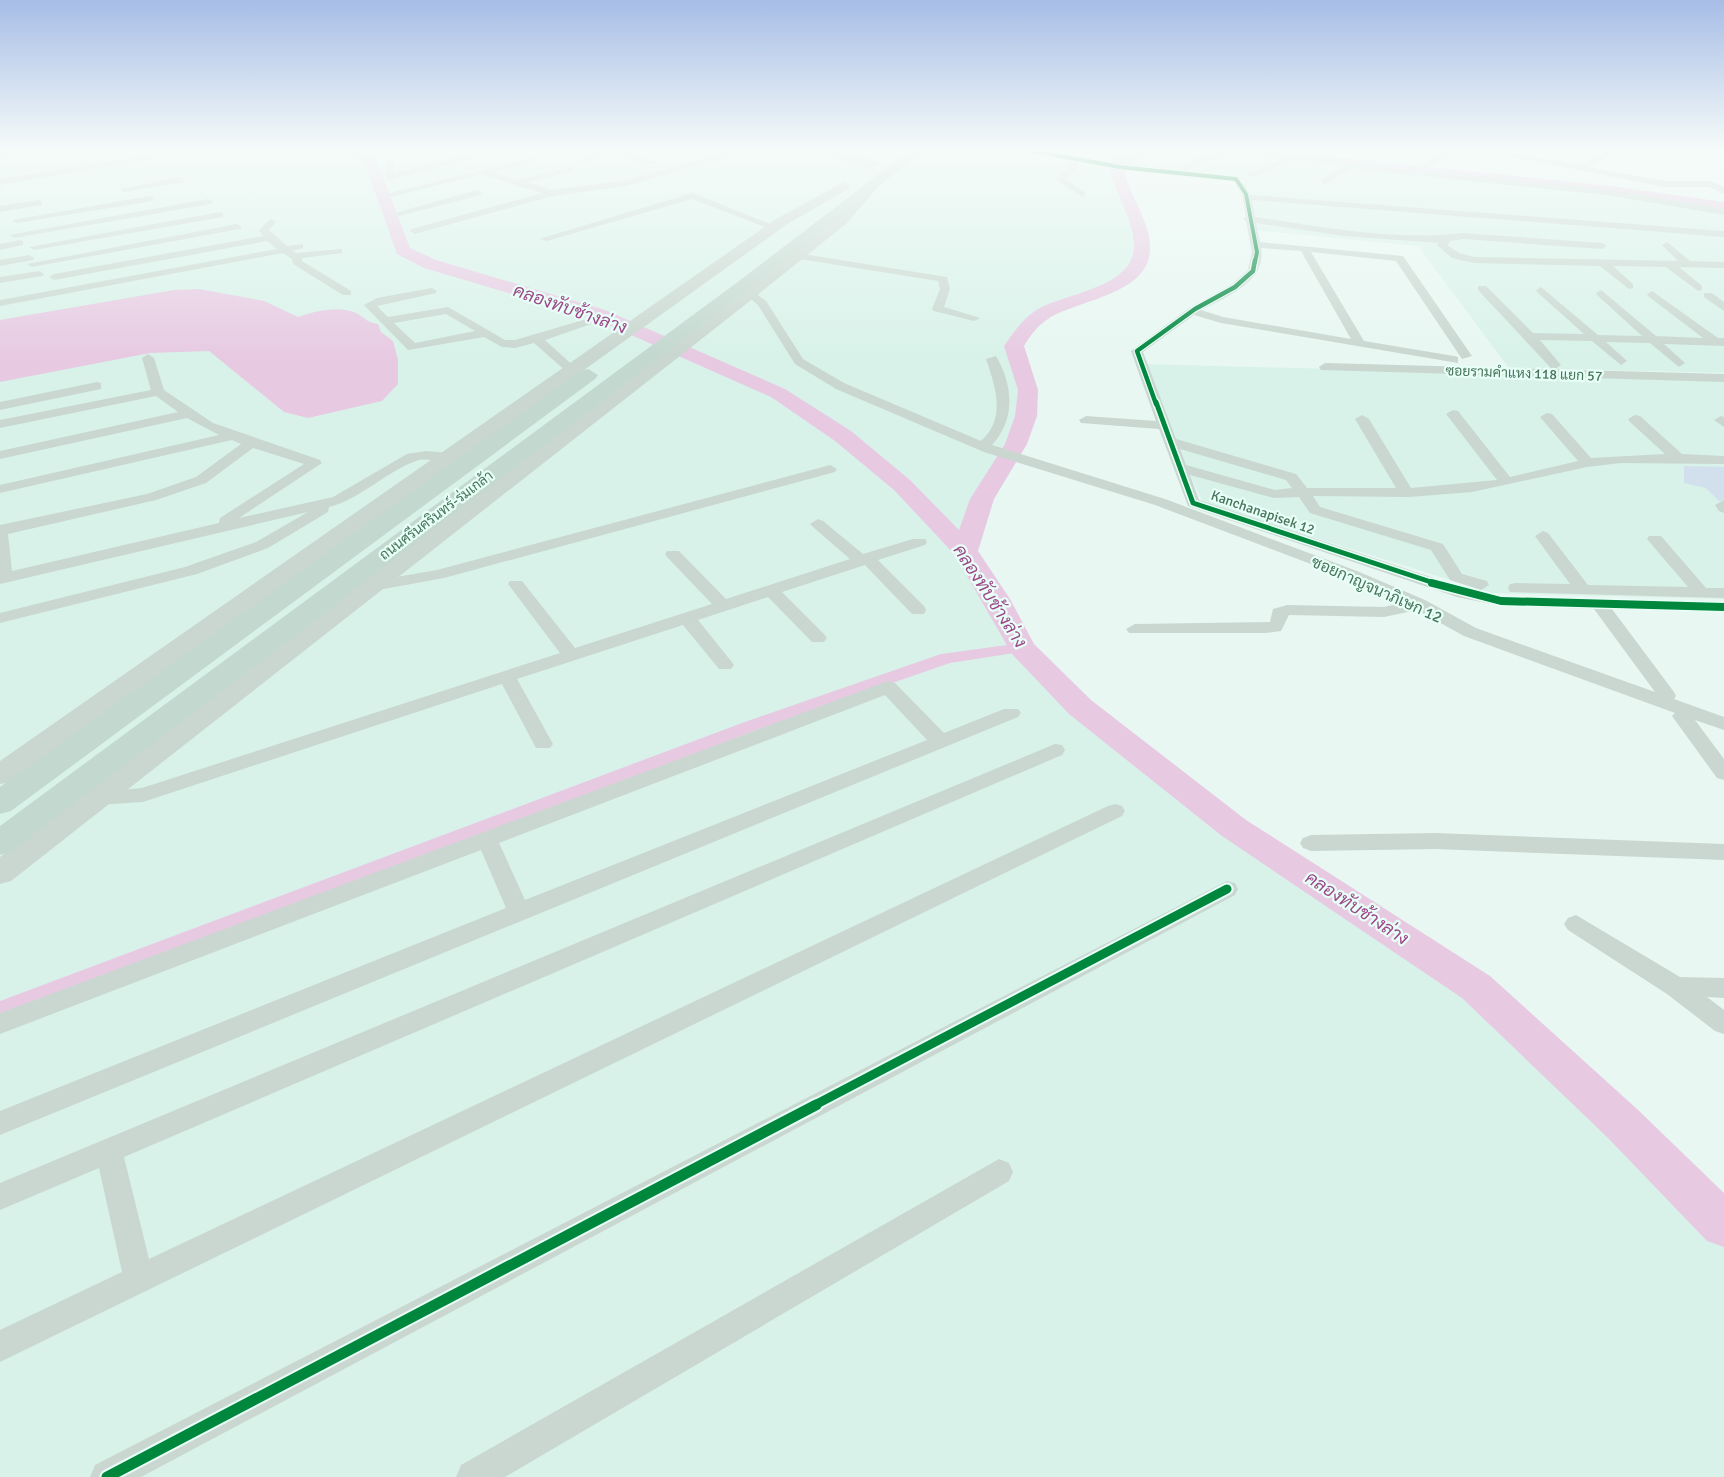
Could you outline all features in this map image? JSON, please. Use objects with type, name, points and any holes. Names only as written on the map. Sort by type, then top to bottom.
[{"type":"main road","name":"ถนนศรีนครินทร์-ร่มเกล้า","points":[[0,873],[362,588],[399,563],[635,353],[658,316],[773,227],[789,218]]},
{"type":"main road","name":"ถนนศรีนครินทร์-ร่มเกล้า","points":[[658,316],[798,218]]},
{"type":"main road","name":"ถนนศรีนครินทร์-ร่มเกล้า","points":[[691,331],[833,218]]},
{"type":"main road","name":"ถนนศรีนครินทร์-ร่มเกล้า","points":[[0,803],[213,649],[635,353],[691,331],[750,294],[844,218]]},
{"type":"main road","name":"ถนนศรีนครินทร์-ร่มเกล้า","points":[[0,843],[230,670],[635,353]]},
{"type":"main road","points":[[0,775],[572,370],[635,353]]},
{"type":"main road","points":[[213,649],[360,520]]},
{"type":"main road","points":[[230,670],[362,588]]},
{"type":"street","points":[[6,218],[52,295]]},
{"type":"street","points":[[13,218],[17,220],[30,218]]},
{"type":"street","points":[[0,247],[15,234],[112,218]]},
{"type":"street","points":[[34,247],[203,218]]},
{"type":"street","points":[[415,231],[462,218]]},
{"type":"street","points":[[544,239],[617,218]]},
{"type":"street","points":[[749,218],[773,227]]},
{"type":"street","points":[[1508,218],[1566,226],[1632,231],[1724,234]]},
{"type":"street","points":[[1562,218],[1566,226]]},
{"type":"street","points":[[1622,218],[1632,231]]},
{"type":"street","points":[[1682,218],[1699,241]]},
{"type":"street","points":[[1248,219],[1324,231],[1443,240],[1463,236],[1602,246]]},
{"type":"street","name":"Kanchanapisek 12","points":[[1248,219],[1257,252],[1252,271],[1235,287],[1192,311],[1137,351],[1193,502],[1442,586],[1501,601],[1724,607]]},
{"type":"street","points":[[15,234],[17,220]]},
{"type":"street","points":[[271,222],[264,230],[268,238],[297,257],[338,251]]},
{"type":"street","points":[[0,263],[43,262],[237,227]]},
{"type":"street","points":[[15,234],[34,247],[65,293]]},
{"type":"street","points":[[54,277],[268,238]]},
{"type":"street","points":[[1593,238],[1620,262]]},
{"type":"street","points":[[1443,240],[1445,250],[1463,258],[1486,261],[1724,265]]},
{"type":"street","points":[[1192,311],[1221,320],[1463,358],[1399,258],[1255,244]]},
{"type":"street","points":[[1667,245],[1687,264]]},
{"type":"street","points":[[0,303],[65,293],[300,246]]},
{"type":"street","points":[[1303,247],[1359,341]]},
{"type":"street","points":[[797,256],[943,279],[945,289],[938,309],[974,318]]},
{"type":"street","points":[[297,257],[297,262],[348,293]]},
{"type":"street","points":[[1463,258],[1474,272]]},
{"type":"street","points":[[1530,262],[1545,277]]},
{"type":"street","points":[[1602,262],[1629,286]]},
{"type":"street","points":[[1667,263],[1698,288]]},
{"type":"street","points":[[0,280],[39,274]]},
{"type":"street","points":[[1482,288],[1530,336],[1555,365]]},
{"type":"street","points":[[1541,290],[1621,361]]},
{"type":"street","points":[[432,291],[372,302],[370,305],[412,347],[485,333]]},
{"type":"street","points":[[1601,293],[1679,363]]},
{"type":"street","name":"ซอยกาญจนาภิเษก 12","points":[[750,294],[762,303],[806,367],[840,386],[986,447],[1160,502],[1351,574],[1419,604],[1470,632],[1720,717]]},
{"type":"street","points":[[1652,294],[1721,345]]},
{"type":"street","points":[[1708,295],[1724,308]]},
{"type":"street","points":[[384,321],[448,310],[508,345],[539,338],[587,322]]},
{"type":"street","points":[[1530,336],[1721,345]]},
{"type":"street","points":[[539,338],[539,341],[572,370]]},
{"type":"street","points":[[148,358],[158,392],[208,426],[251,443],[315,462],[213,529]]},
{"type":"street","points":[[986,447],[998,429],[1004,392],[992,358]]},
{"type":"street","name":"ซอยรามคำแหง 118 แยก 57","points":[[1325,367],[1724,378]]},
{"type":"street","points":[[0,406],[98,386]]},
{"type":"street","points":[[0,424],[158,392]]},
{"type":"street","points":[[0,455],[190,413]]},
{"type":"street","points":[[1453,414],[1506,482]]},
{"type":"street","points":[[1547,417],[1588,463]]},
{"type":"street","points":[[1362,419],[1406,492]]},
{"type":"street","points":[[1635,419],[1679,459]]},
{"type":"street","points":[[1086,420],[1163,424]]},
{"type":"street","points":[[0,489],[232,436]]},
{"type":"street","points":[[1169,441],[1291,477],[1315,510],[1437,547],[1456,577],[1488,588],[1724,593]]},
{"type":"street","points":[[251,443],[201,480],[151,497],[1,530],[2,578],[338,500]]},
{"type":"street","points":[[0,618],[191,571],[262,545],[411,457],[426,455],[449,457]]},
{"type":"street","points":[[1179,467],[1274,494],[1406,492],[1472,488],[1588,463],[1679,459],[1724,460]]},
{"type":"street","points":[[362,588],[438,575],[830,469]]},
{"type":"street","points":[[818,524],[864,559],[918,610]]},
{"type":"street","points":[[1543,536],[1583,590]]},
{"type":"street","points":[[1655,539],[1702,593]]},
{"type":"street","points":[[97,798],[142,795],[919,542]]},
{"type":"street","points":[[673,554],[722,605]]},
{"type":"street","points":[[516,584],[570,654]]},
{"type":"street","points":[[770,590],[818,638]]},
{"type":"street","points":[[1135,629],[1265,628],[1275,627],[1279,622],[1279,614],[1287,610],[1384,612],[1419,604]]},
{"type":"street","points":[[1600,605],[1667,696]]},
{"type":"street","points":[[686,617],[725,665]]},
{"type":"street","points":[[506,675],[543,744]]},
{"type":"street","points":[[0,1024],[888,687],[940,741]]},
{"type":"street","points":[[0,1123],[1011,713]]},
{"type":"street","points":[[1680,713],[1724,773]]},
{"type":"street","points":[[0,1197],[1055,750]]},
{"type":"street","points":[[0,1346],[1115,811]]},
{"type":"street","points":[[487,839],[519,912]]},
{"type":"street","points":[[1311,843],[1435,841],[1724,852]]},
{"type":"street","points":[[107,1477],[1227,889]]},
{"type":"street","points":[[1576,924],[1676,987],[1724,1024]]},
{"type":"street","points":[[1676,987],[1724,988]]},
{"type":"street","points":[[109,1152],[139,1280]]},
{"type":"street","points":[[473,1477],[999,1172]]},
{"type":"shaded area","points":[[0,218],[1139,218],[1149,251],[1141,269],[1124,283],[1050,312],[1029,332],[1021,347],[1035,390],[1033,416],[1024,445],[990,500],[973,551],[1005,598],[1031,646],[1089,704],[1242,823],[1484,981],[1632,1117],[1724,1208],[1724,1477],[0,1477]]},
{"type":"shaded area","points":[[1252,218],[1724,218],[1724,373],[1509,368],[1418,246],[1251,230]]},
{"type":"shaded area","points":[[199,289],[264,301],[298,317],[335,309],[356,313],[378,324],[381,332],[393,341],[398,360],[398,384],[382,401],[308,418],[284,412],[209,351],[150,353],[0,382],[0,320],[174,290]]},
{"type":"shaded area","points":[[1140,364],[1724,379],[1724,599],[1492,593],[1203,503]]},
{"type":"shaded area","points":[[1684,466],[1724,467],[1724,501],[1719,501],[1706,488],[1684,483]]},
{"type":"waterway","name":"คลองทับช้างล่าง","points":[[391,218],[403,251],[430,264],[599,314],[778,393],[843,436],[902,485],[965,551]]},
{"type":"waterway","points":[[965,551],[982,499],[1016,444],[1026,416],[1028,390],[1014,346],[1026,328],[1040,316],[1055,307],[1101,292],[1117,284],[1131,273],[1140,260],[1142,247],[1135,218]]},
{"type":"waterway","name":"คลองทับช้างล่าง","points":[[965,551],[996,599],[1022,648],[1080,707],[1234,828],[1476,987],[1622,1123],[1724,1225]]},
{"type":"waterway","points":[[0,1011],[748,727],[947,658],[1022,648]]},
{"type":"cycle path","points":[[1251,218],[1257,252],[1253,271],[1235,287],[1195,309],[1137,351],[1193,503],[1463,593],[1501,601],[1724,607]]},
{"type":"cycle path","points":[[107,1477],[1227,889]]}]
